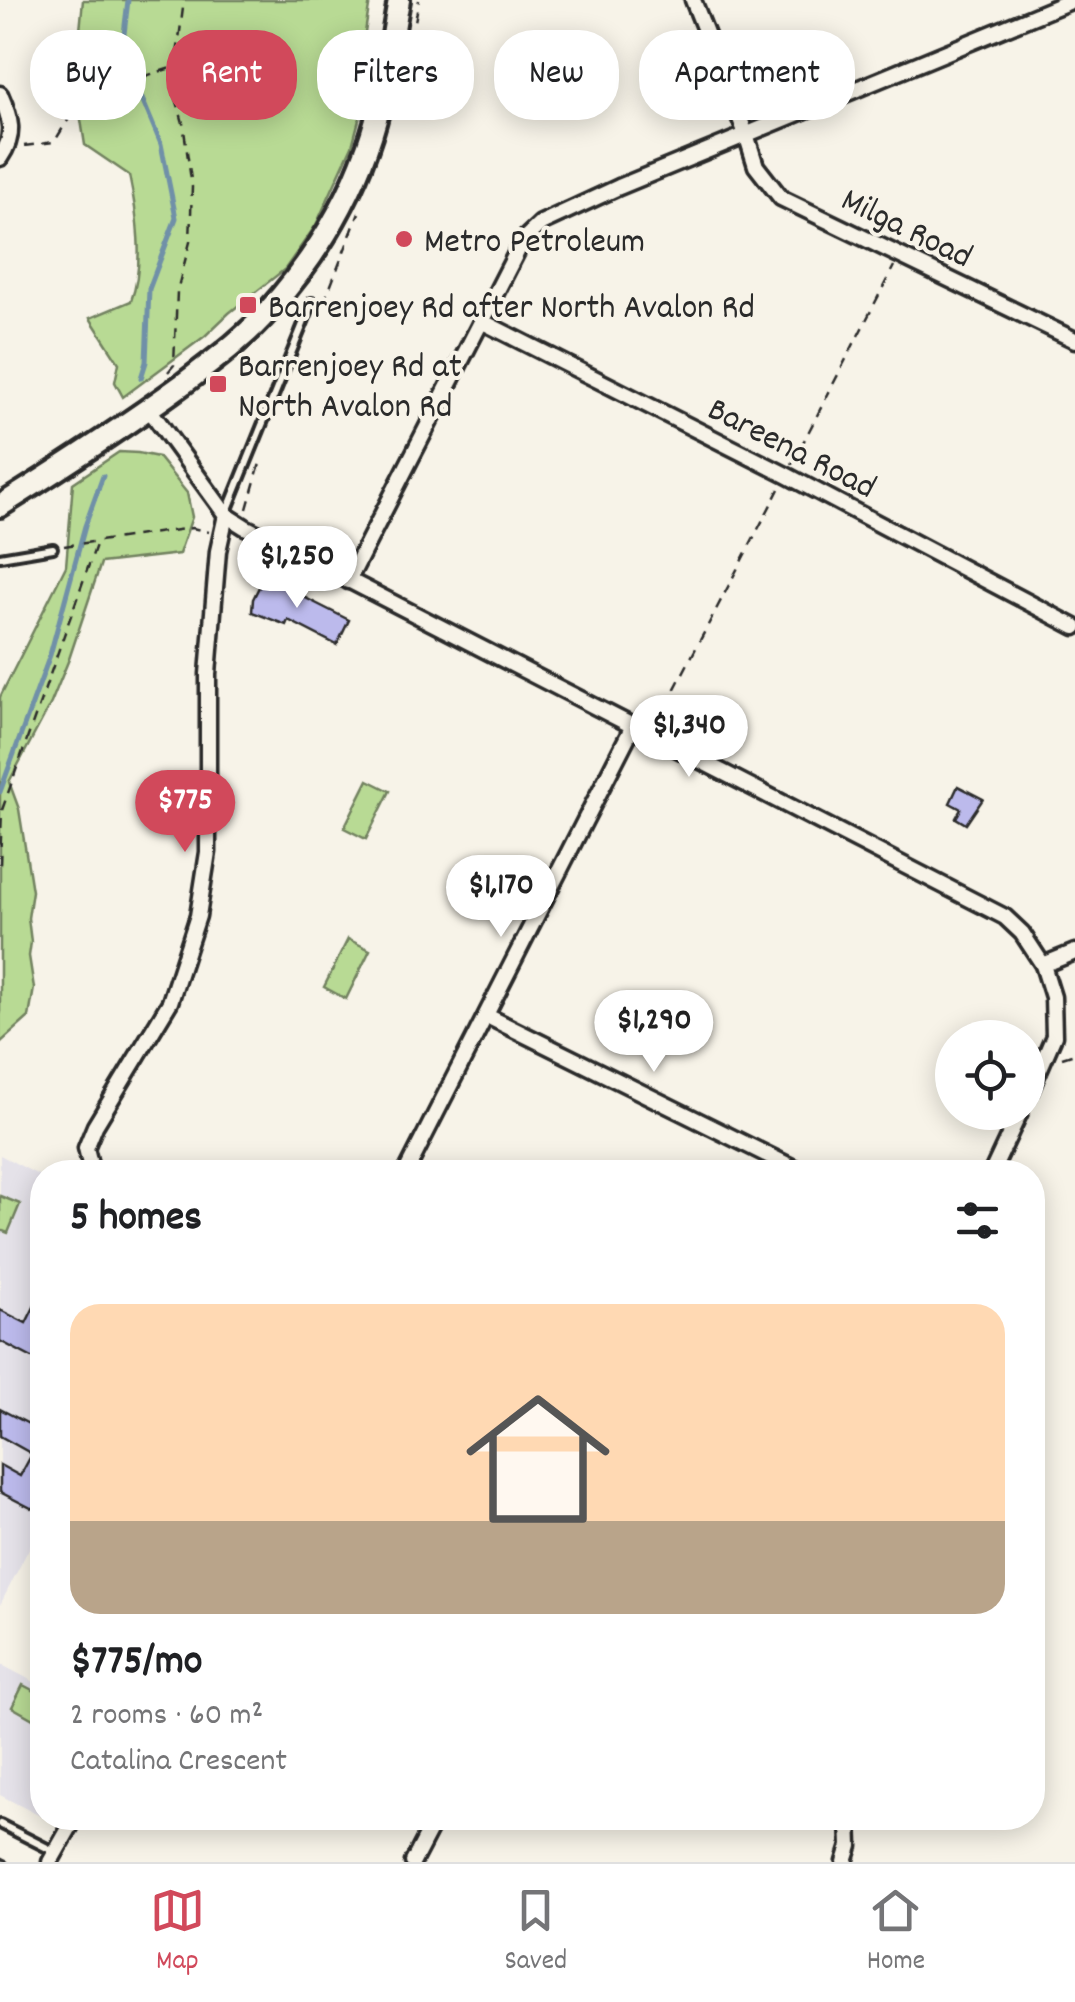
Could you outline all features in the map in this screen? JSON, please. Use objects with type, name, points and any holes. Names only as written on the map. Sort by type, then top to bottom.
[{"type":"main road","points":[[0,506],[148,409],[228,350],[268,311],[308,262],[337,214],[367,148],[384,86],[399,0]]},
{"type":"street","name":"Milga Road","points":[[694,0],[756,166],[781,198],[1075,340]]},
{"type":"street","points":[[348,580],[523,240],[542,223],[746,134],[1073,0]]},
{"type":"street","points":[[0,94],[9,116],[5,150]]},
{"type":"street","name":"Bareena Road","points":[[481,321],[1075,627]]},
{"type":"street","points":[[148,409],[226,515],[245,527],[1005,917],[1043,965],[1053,996],[1054,1036],[1045,1057]]},
{"type":"street","points":[[89,1160],[86,1148],[94,1126],[170,1002],[198,916],[208,852],[208,674],[226,515]]},
{"type":"street","points":[[412,1160],[633,726]]},
{"type":"street","points":[[1043,965],[1075,952]]},
{"type":"street","points":[[487,1016],[778,1160]]},
{"type":"street","points":[[998,1160],[1012,1130]]},
{"type":"street","points":[[53,1857],[68,1830]]},
{"type":"street","points":[[413,1862],[430,1830]]},
{"type":"street","points":[[846,1862],[849,1830]]},
{"type":"lane","points":[[226,515],[312,302]]},
{"type":"lane","points":[[0,557],[52,548]]},
{"type":"lane","points":[[0,1824],[53,1857]]},
{"type":"path","points":[[180,30],[184,0]]},
{"type":"path","points":[[413,30],[418,0]]},
{"type":"path","points":[[5,150],[54,142],[76,110],[88,101],[166,69]]},
{"type":"path","points":[[164,377],[174,365],[177,291],[190,242],[192,187],[182,120]]},
{"type":"path","points":[[319,314],[363,205]]},
{"type":"path","points":[[650,736],[899,255]]},
{"type":"path","points":[[245,527],[260,460]]},
{"type":"path","points":[[70,546],[192,528],[221,534]]},
{"type":"path","points":[[0,864],[2,810],[97,542]]},
{"type":"path","points":[[0,1858],[8,1862]]},
{"type":"shaded area","points":[[0,1155],[30,1171],[30,1546],[0,1605]]},
{"type":"shaded area","points":[[0,1664],[30,1680],[30,1811],[0,1795]]},
{"type":"green space","points":[[83,0],[370,0],[365,30],[317,30],[317,120],[359,120],[352,146],[316,225],[285,269],[123,397],[115,382],[119,363],[90,318],[131,301],[138,271],[137,222],[129,175],[85,145],[81,120],[146,120],[146,30],[80,30]]},
{"type":"green space","points":[[119,452],[158,457],[187,493],[192,517],[179,554],[101,563],[51,703],[9,782],[19,809],[32,891],[28,918],[34,988],[29,1017],[0,1043],[0,697],[66,566],[73,483]]},
{"type":"green space","points":[[368,780],[390,791],[366,839],[344,828]]},
{"type":"green space","points":[[348,939],[370,950],[346,999],[324,987]]},
{"type":"green space","points":[[0,1196],[20,1204],[8,1233],[0,1230]]},
{"type":"green space","points":[[23,1685],[30,1689],[30,1717],[12,1707]]},
{"type":"building","points":[[264,577],[349,620],[337,645],[288,620],[286,625],[252,612],[253,599]]},
{"type":"building","points":[[958,786],[983,799],[966,824],[956,818],[961,809],[950,803]]},
{"type":"building","points":[[0,1310],[26,1323],[30,1315],[30,1357],[0,1341]]},
{"type":"building","points":[[0,1409],[30,1425],[30,1453],[0,1436]]},
{"type":"building","points":[[30,1458],[30,1507],[0,1492],[0,1465],[20,1476]]},
{"type":"waterway","points":[[128,0],[122,51],[161,144],[176,218],[149,289],[146,362],[141,378]]},
{"type":"waterway","points":[[0,792],[50,655],[85,526],[103,476]]},
{"type":"place","name":"Metro Petroleum","points":[[404,239]]},
{"type":"place","name":"Barrenjoey Rd after North Avalon Rd","points":[[248,305]]},
{"type":"place","name":"Barrenjoey Rd at North Avalon Rd","points":[[218,384]]}]
